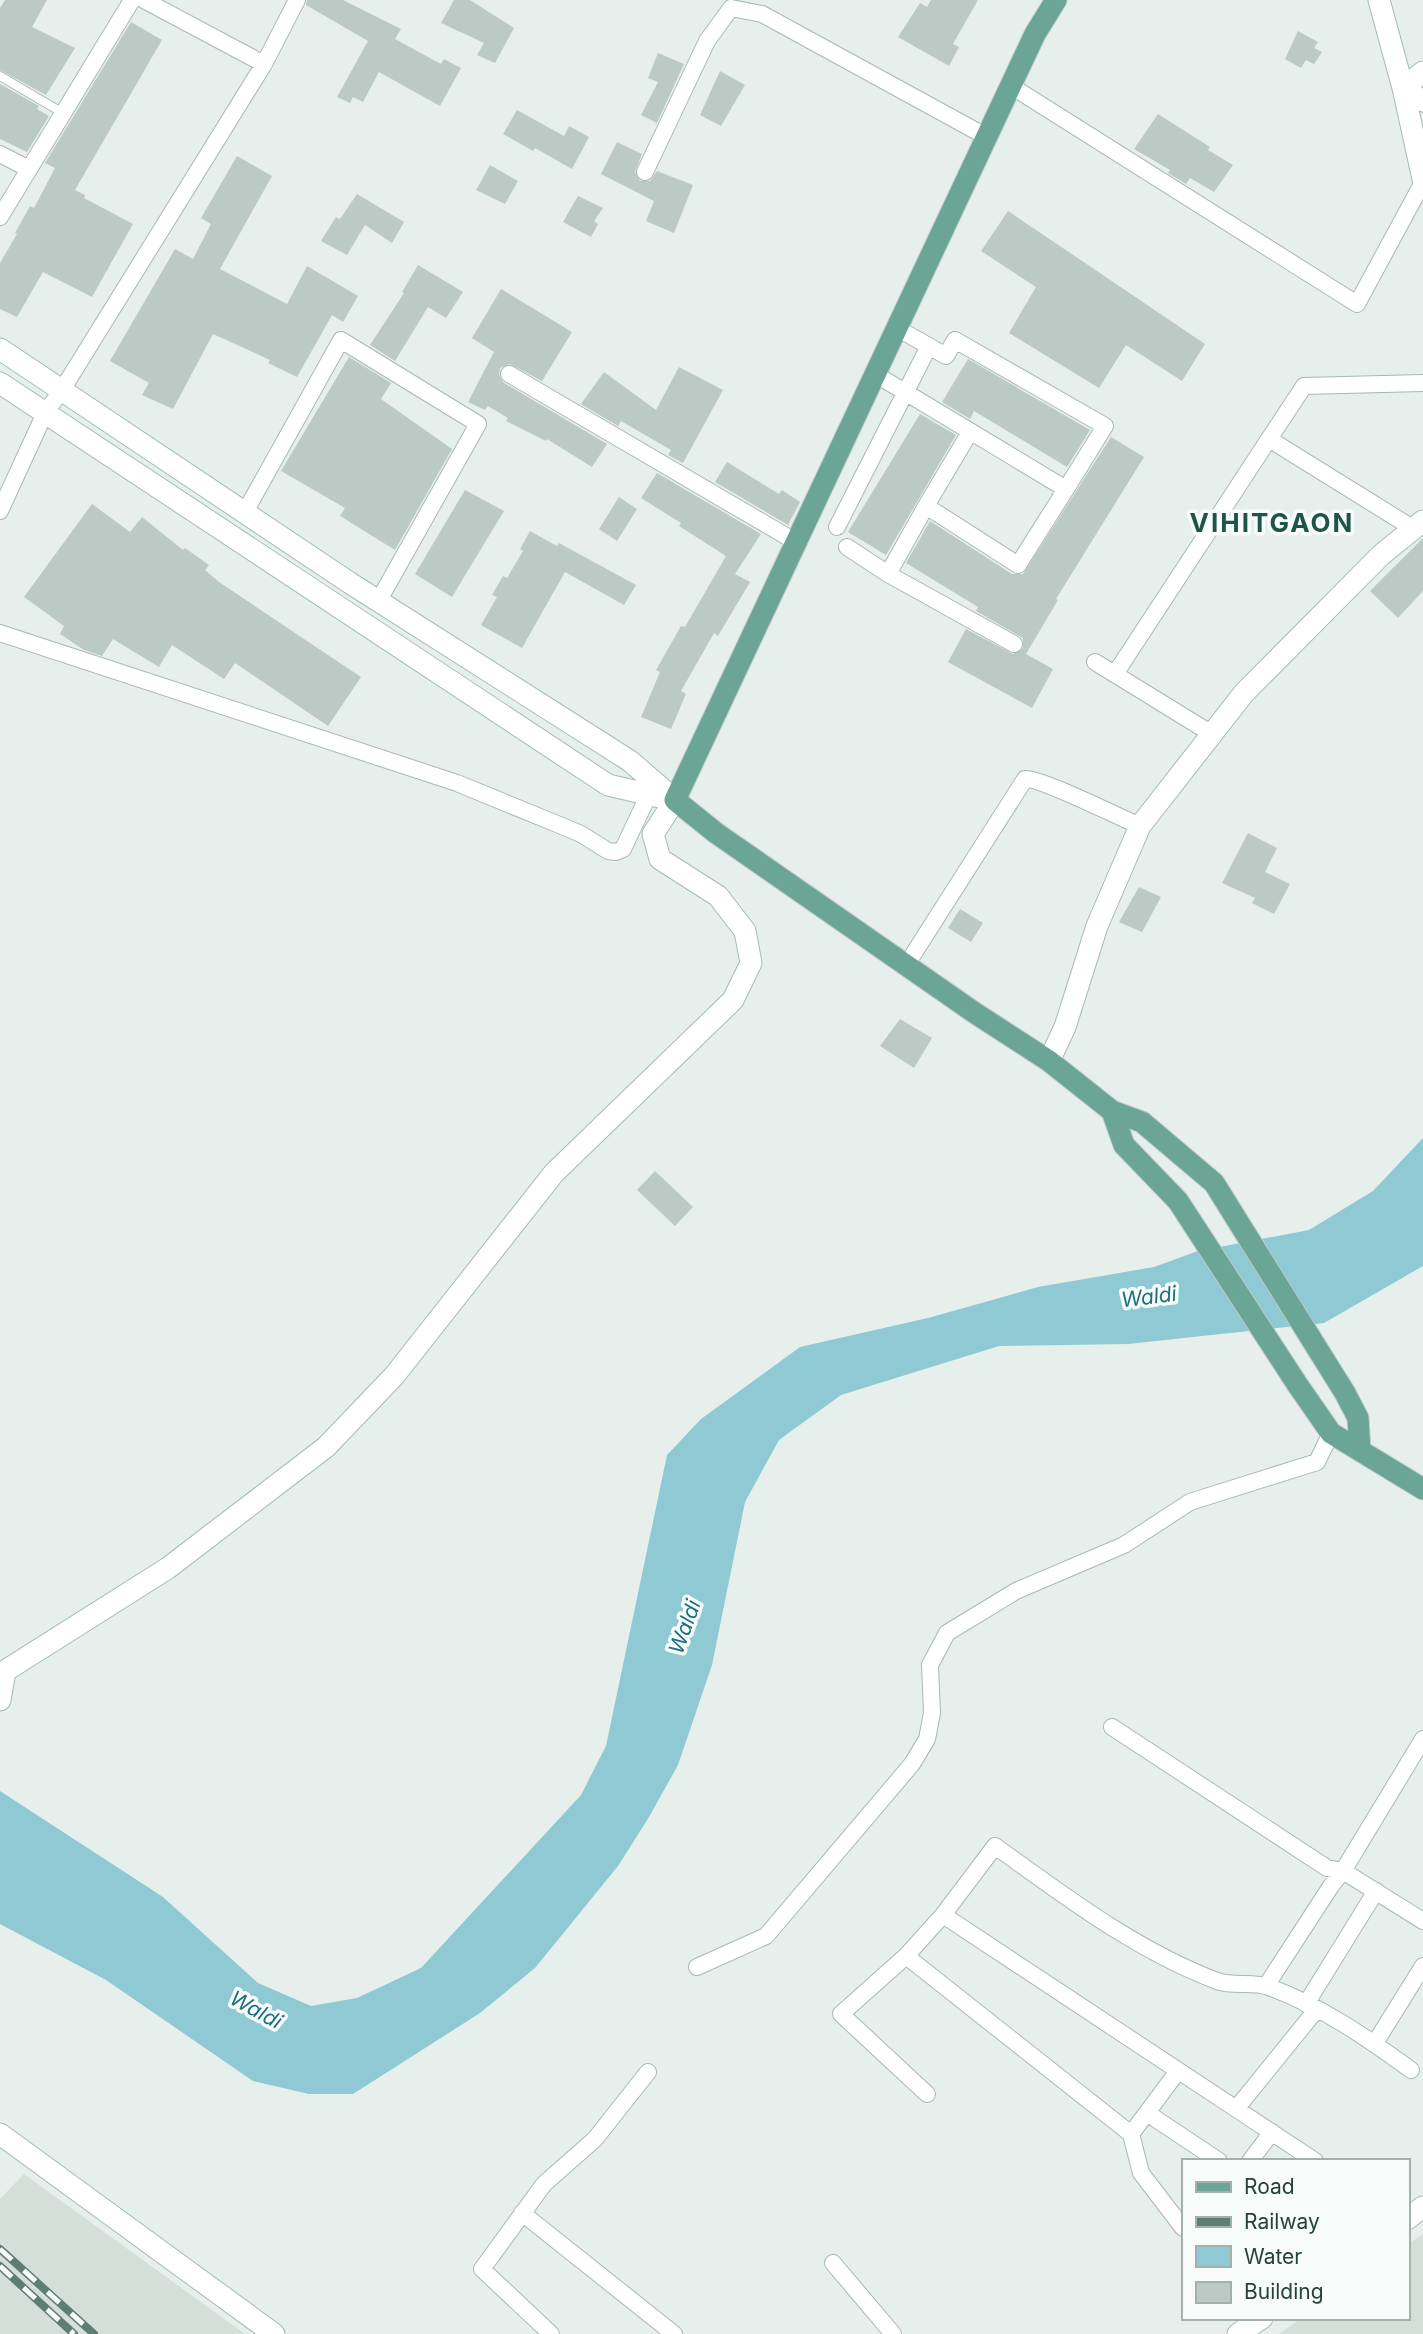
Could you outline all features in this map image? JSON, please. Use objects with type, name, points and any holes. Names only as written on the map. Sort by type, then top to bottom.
[{"type":"main road","points":[[1056,0],[1035,34],[675,800],[716,833],[975,1013],[1049,1061],[1112,1111],[1142,1122],[1214,1182],[1358,1418],[1360,1451]]},
{"type":"main road","points":[[1112,1111],[1124,1145],[1178,1201],[1331,1433],[1423,1489]]},
{"type":"street","points":[[0,217],[132,0]]},
{"type":"street","points":[[144,0],[264,64]]},
{"type":"street","points":[[0,511],[46,413],[264,64],[297,0]]},
{"type":"street","points":[[1011,86],[1357,304],[1423,181],[1403,88],[1379,0]]},
{"type":"street","points":[[645,172],[707,41],[731,8],[762,14],[987,137]]},
{"type":"street","points":[[1403,88],[1423,72]]},
{"type":"street","points":[[1403,88],[1423,100]]},
{"type":"street","points":[[0,154],[29,169]]},
{"type":"street","points":[[897,328],[946,356],[955,340],[1105,426],[1018,565],[926,506]]},
{"type":"street","points":[[244,512],[341,340],[478,424],[379,600]]},
{"type":"street","points":[[837,527],[929,346]]},
{"type":"street","points":[[0,349],[244,512],[630,761],[675,800]]},
{"type":"street","points":[[509,374],[796,542]]},
{"type":"street","points":[[875,374],[1066,489]]},
{"type":"street","points":[[0,383],[608,785],[675,800]]},
{"type":"street","points":[[1115,674],[1304,386],[1423,383]]},
{"type":"street","points":[[888,574],[971,432]]},
{"type":"street","points":[[1049,1061],[1065,1027],[1097,926],[1140,826],[1244,693],[1381,555],[1418,525],[1269,439]]},
{"type":"street","points":[[847,547],[888,574],[1014,644]]},
{"type":"street","points":[[0,634],[457,783],[569,829],[608,851],[616,852],[622,849],[649,794]]},
{"type":"street","points":[[1095,662],[1212,734]]},
{"type":"street","points":[[907,964],[1025,779],[1046,784],[1140,826]]},
{"type":"street","points":[[0,1700],[3,1672],[168,1568],[326,1447],[394,1376],[554,1173],[733,1000],[751,963],[745,931],[718,896],[660,859],[653,834],[675,800]]},
{"type":"street","points":[[697,1967],[766,1936],[912,1764],[927,1739],[932,1713],[930,1665],[947,1633],[1016,1591],[1124,1545],[1190,1502],[1317,1462],[1331,1433]]},
{"type":"street","points":[[1112,1727],[1327,1868],[1343,1871],[1423,1921]]},
{"type":"street","points":[[1266,1986],[1343,1871],[1423,1739]]},
{"type":"street","points":[[927,2094],[841,2014],[906,1956],[943,1916],[995,1846],[1098,1919],[1158,1953],[1220,1982],[1266,1986],[1312,2007],[1357,2031],[1411,2070]]},
{"type":"street","points":[[1236,2109],[1312,2007],[1376,1891]]},
{"type":"street","points":[[943,1916],[1312,2159]]},
{"type":"street","points":[[906,1956],[1131,2134],[1141,2174],[1182,2227]]},
{"type":"street","points":[[1374,2043],[1423,1966]]},
{"type":"street","points":[[1131,2134],[1178,2071]]},
{"type":"street","points":[[551,2334],[482,2269],[544,2184],[595,2139],[648,2072]]},
{"type":"street","points":[[1147,2113],[1216,2159]]},
{"type":"street","points":[[1252,2159],[1272,2132]]},
{"type":"street","points":[[0,2134],[274,2334]]},
{"type":"street","points":[[522,2213],[674,2334]]},
{"type":"street","points":[[833,2263],[893,2334]]},
{"type":"street","points":[[1238,2334],[1259,2320]]},
{"type":"lane","points":[[0,76],[63,113]]},
{"type":"shaded area","points":[[24,2174],[245,2334],[0,2334],[0,2199]]},
{"type":"shaded area","points":[[1423,2234],[1423,2334],[1279,2334],[1299,2320],[1409,2320],[1409,2244]]},
{"type":"water","name":"Waldi","points":[[1423,1138],[1423,1266],[1324,1323],[1128,1344],[999,1346],[841,1395],[779,1440],[745,1502],[712,1665],[678,1765],[618,1866],[535,1968],[480,2013],[353,2094],[309,2094],[253,2081],[106,1980],[0,1924],[0,1791],[163,1897],[258,1983],[311,2006],[357,1998],[421,1968],[581,1795],[606,1746],[667,1455],[701,1419],[800,1347],[928,1318],[1038,1287],[1154,1267],[1198,1251],[1309,1230],[1373,1191]]},
{"type":"building","points":[[5,0],[47,0],[32,27],[75,48],[46,95],[0,70],[0,8]]},
{"type":"building","points":[[307,0],[343,0],[401,29],[395,39],[441,64],[444,59],[461,68],[440,106],[379,72],[363,102],[353,97],[350,103],[337,97],[368,41],[306,5]]},
{"type":"building","points":[[454,0],[470,0],[514,28],[495,63],[477,55],[484,43],[441,23]]},
{"type":"building","points":[[931,0],[978,0],[953,44],[959,47],[949,66],[898,37],[920,3],[927,7]]},
{"type":"building","points":[[131,22],[162,40],[75,190],[85,195],[84,198],[133,224],[92,297],[43,272],[17,317],[0,309],[0,263],[30,206],[34,208],[55,168],[45,163]]},
{"type":"building","points":[[1298,31],[1318,42],[1314,48],[1322,52],[1314,64],[1306,60],[1301,68],[1285,59]]},
{"type":"building","points":[[658,53],[684,64],[657,123],[641,115],[658,82],[648,78]]},
{"type":"building","points":[[720,71],[745,85],[721,126],[700,115]]},
{"type":"building","points":[[0,84],[39,106],[37,109],[49,116],[27,152],[0,139]]},
{"type":"building","points":[[517,110],[564,136],[569,126],[589,137],[572,169],[503,134]]},
{"type":"building","points":[[1158,114],[1233,165],[1214,192],[1190,178],[1186,184],[1168,173],[1170,170],[1134,149]]},
{"type":"building","points":[[617,142],[642,154],[635,172],[640,181],[650,181],[657,171],[693,185],[674,233],[646,221],[654,201],[601,174]]},
{"type":"building","points":[[237,156],[272,176],[220,269],[287,304],[307,266],[358,296],[343,322],[332,315],[297,377],[268,363],[270,360],[213,334],[173,409],[142,395],[149,383],[110,361],[175,249],[193,259],[211,224],[201,218]]},
{"type":"building","points":[[490,165],[518,181],[505,204],[476,190]]},
{"type":"building","points":[[357,194],[404,222],[392,243],[365,225],[347,255],[321,241],[336,217],[340,219]]},
{"type":"building","points":[[578,196],[603,208],[594,221],[598,224],[591,237],[563,222]]},
{"type":"building","points":[[1008,211],[1205,344],[1182,381],[1126,345],[1099,388],[1009,333],[1036,287],[981,251]]},
{"type":"building","points":[[418,265],[463,292],[446,318],[428,307],[395,361],[370,345],[404,293],[402,292]]},
{"type":"building","points":[[501,289],[572,332],[542,381],[510,364],[500,368],[499,375],[504,383],[607,444],[592,467],[547,439],[546,441],[506,421],[508,418],[488,406],[485,410],[468,402],[494,352],[472,338]]},
{"type":"building","points":[[349,357],[391,383],[381,399],[452,449],[395,550],[340,516],[345,508],[281,471]]},
{"type":"building","points":[[968,359],[1090,430],[1067,467],[974,411],[970,419],[942,402]]},
{"type":"building","points":[[679,367],[723,390],[683,463],[668,455],[671,450],[621,421],[618,426],[581,404],[604,372],[656,410]]},
{"type":"building","points":[[920,414],[956,435],[886,555],[848,532]]},
{"type":"building","points":[[1111,437],[1144,457],[1056,599],[1058,600],[1026,654],[1053,669],[1032,708],[948,662],[966,629],[1013,654],[1023,648],[1023,638],[976,611],[978,607],[906,563],[930,521],[1012,574],[1023,574]]},
{"type":"building","points":[[727,462],[779,494],[782,490],[800,502],[788,525],[715,482]]},
{"type":"building","points":[[657,473],[761,534],[735,574],[750,582],[718,636],[714,633],[681,691],[686,694],[671,729],[641,717],[660,672],[656,670],[681,626],[685,627],[726,556],[641,498]]},
{"type":"building","points":[[465,490],[504,511],[452,597],[415,574]]},
{"type":"building","points":[[619,497],[637,509],[617,541],[599,529]]},
{"type":"building","points":[[92,504],[130,532],[142,517],[183,550],[185,548],[209,565],[205,570],[219,582],[361,677],[328,726],[235,663],[224,679],[172,645],[159,667],[113,639],[102,656],[84,650],[60,634],[64,626],[24,597]]},
{"type":"building","points":[[530,531],[557,546],[559,543],[636,585],[624,605],[565,572],[522,648],[481,625],[497,597],[492,595],[503,576],[507,578],[523,551],[520,549]]},
{"type":"building","points":[[1423,538],[1423,591],[1398,618],[1370,591]]},
{"type":"building","points":[[1248,833],[1277,848],[1265,872],[1290,884],[1274,914],[1252,903],[1255,898],[1222,883]]},
{"type":"building","points":[[1139,887],[1161,897],[1142,932],[1119,922]]},
{"type":"building","points":[[960,909],[983,923],[971,942],[948,928]]},
{"type":"building","points":[[900,1019],[932,1038],[914,1068],[880,1046]]},
{"type":"building","points":[[655,1171],[693,1207],[675,1226],[637,1190]]},
{"type":"railway","points":[[0,2249],[94,2334]]},
{"type":"railway","points":[[0,2266],[74,2334]]},
{"type":"district","name":"VIHITGAON","points":[[1272,523]]}]
